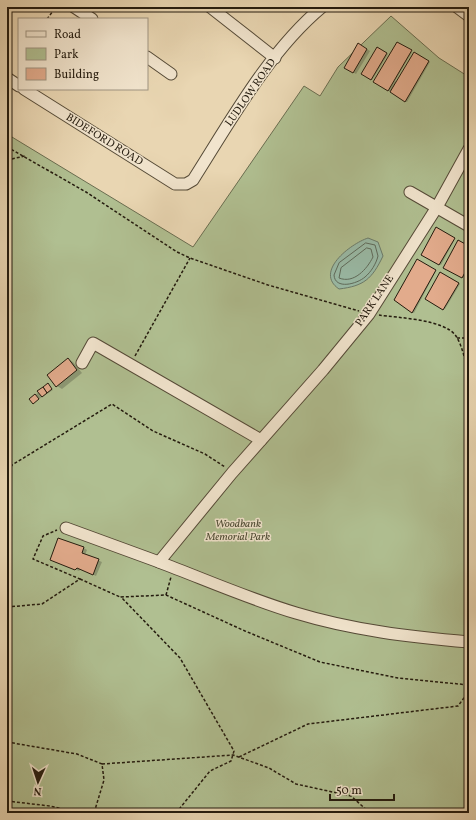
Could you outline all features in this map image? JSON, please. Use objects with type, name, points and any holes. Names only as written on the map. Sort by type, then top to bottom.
[{"type":"street","points":[[74,7],[90,18]]},
{"type":"street","points":[[210,7],[275,58]]},
{"type":"street","name":"LUDLOW ROAD","points":[[186,184],[193,180],[234,115],[275,58],[322,7]]},
{"type":"street","points":[[457,7],[469,16]]},
{"type":"street","points":[[148,58],[172,74]]},
{"type":"street","points":[[7,78],[18,85]]},
{"type":"street","name":"BIDEFORD ROAD","points":[[26,90],[175,184],[186,184]]},
{"type":"street","name":"PARK LANE","points":[[159,562],[232,473],[369,314],[437,207],[469,148]]},
{"type":"street","points":[[410,192],[469,226]]},
{"type":"street","points":[[82,363],[93,343],[261,440]]},
{"type":"street","points":[[66,528],[295,613],[398,636],[469,642]]},
{"type":"path","points":[[48,18],[56,7]]},
{"type":"path","points":[[7,147],[86,192],[176,252],[190,258],[268,284],[369,314],[433,323],[450,331],[456,338],[469,374]]},
{"type":"path","points":[[7,160],[25,156]]},
{"type":"path","points":[[131,364],[190,258]]},
{"type":"path","points":[[456,338],[469,338]]},
{"type":"path","points":[[7,476],[12,465],[112,404],[153,430],[205,454],[232,473]]},
{"type":"path","points":[[66,528],[43,536],[33,559],[121,597],[180,658],[234,751],[231,761],[210,771],[176,813]]},
{"type":"path","points":[[166,595],[173,567]]},
{"type":"path","points":[[7,607],[42,604],[80,579]]},
{"type":"path","points":[[121,597],[166,595],[245,631],[320,662],[398,678],[469,685]]},
{"type":"path","points":[[239,757],[308,724],[458,706],[469,691]]},
{"type":"path","points":[[7,742],[77,754],[102,764],[233,755],[269,768],[296,784],[351,796],[370,813]]},
{"type":"path","points":[[94,813],[104,780],[102,764]]},
{"type":"path","points":[[7,802],[50,806],[80,813]]},
{"type":"green space","name":"Woodbank Memorial Park","points":[[391,16],[439,58],[469,77],[469,813],[7,813],[7,134],[193,247],[304,86],[320,96],[338,67]]},
{"type":"water","points":[[368,238],[378,242],[383,256],[379,264],[371,276],[366,280],[355,286],[339,289],[332,282],[330,275],[332,267],[344,252]]},
{"type":"building","points":[[397,42],[412,50],[388,91],[373,82]]},
{"type":"building","points":[[358,43],[367,49],[353,73],[344,68]]},
{"type":"building","points":[[377,47],[387,53],[371,80],[361,74]]},
{"type":"building","points":[[414,52],[429,61],[405,102],[390,92]]},
{"type":"building","points":[[436,227],[455,238],[439,265],[421,255]]},
{"type":"building","points":[[458,240],[469,246],[469,265],[462,278],[443,268]]},
{"type":"building","points":[[417,259],[436,270],[412,313],[394,300]]},
{"type":"building","points":[[440,272],[459,283],[443,310],[425,299]]},
{"type":"building","points":[[68,358],[77,370],[56,387],[47,375]]},
{"type":"building","points":[[48,383],[52,389],[47,393],[43,387]]},
{"type":"building","points":[[43,387],[47,393],[42,397],[37,391]]},
{"type":"building","points":[[35,394],[39,399],[33,404],[29,399]]},
{"type":"building","points":[[58,538],[84,547],[82,553],[99,559],[93,575],[77,568],[75,570],[50,560]]}]
